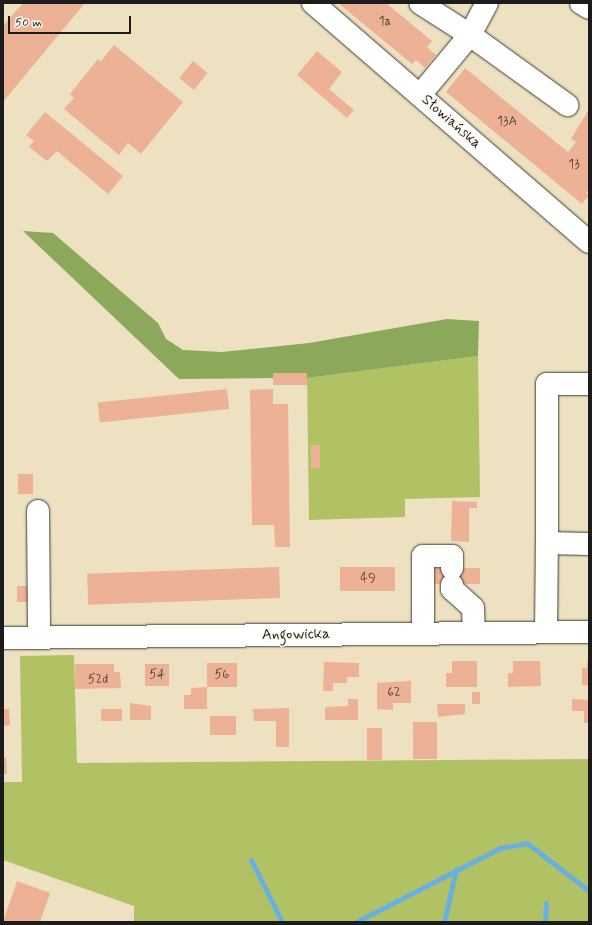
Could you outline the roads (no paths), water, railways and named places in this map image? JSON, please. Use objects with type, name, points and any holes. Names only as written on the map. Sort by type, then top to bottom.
[{"type":"street","name":"Słowiańska","points":[[313,3],[589,242]]},
{"type":"street","points":[[420,3],[470,35],[567,105]]},
{"type":"street","points":[[420,95],[470,35],[487,3]]},
{"type":"street","points":[[581,3],[589,8]]},
{"type":"street","points":[[546,632],[547,384],[589,384]]},
{"type":"street","points":[[38,511],[39,637]]},
{"type":"street","points":[[547,543],[589,544]]},
{"type":"street","points":[[423,634],[423,556],[452,556],[452,590],[474,608],[474,633]]},
{"type":"street","name":"Angowicka","points":[[3,638],[589,632]]},
{"type":"waterway","points":[[356,922],[500,848],[527,843],[589,891]]},
{"type":"waterway","points":[[251,860],[282,922]]},
{"type":"waterway","points":[[444,922],[456,869]]},
{"type":"waterway","points":[[545,922],[546,903]]}]
